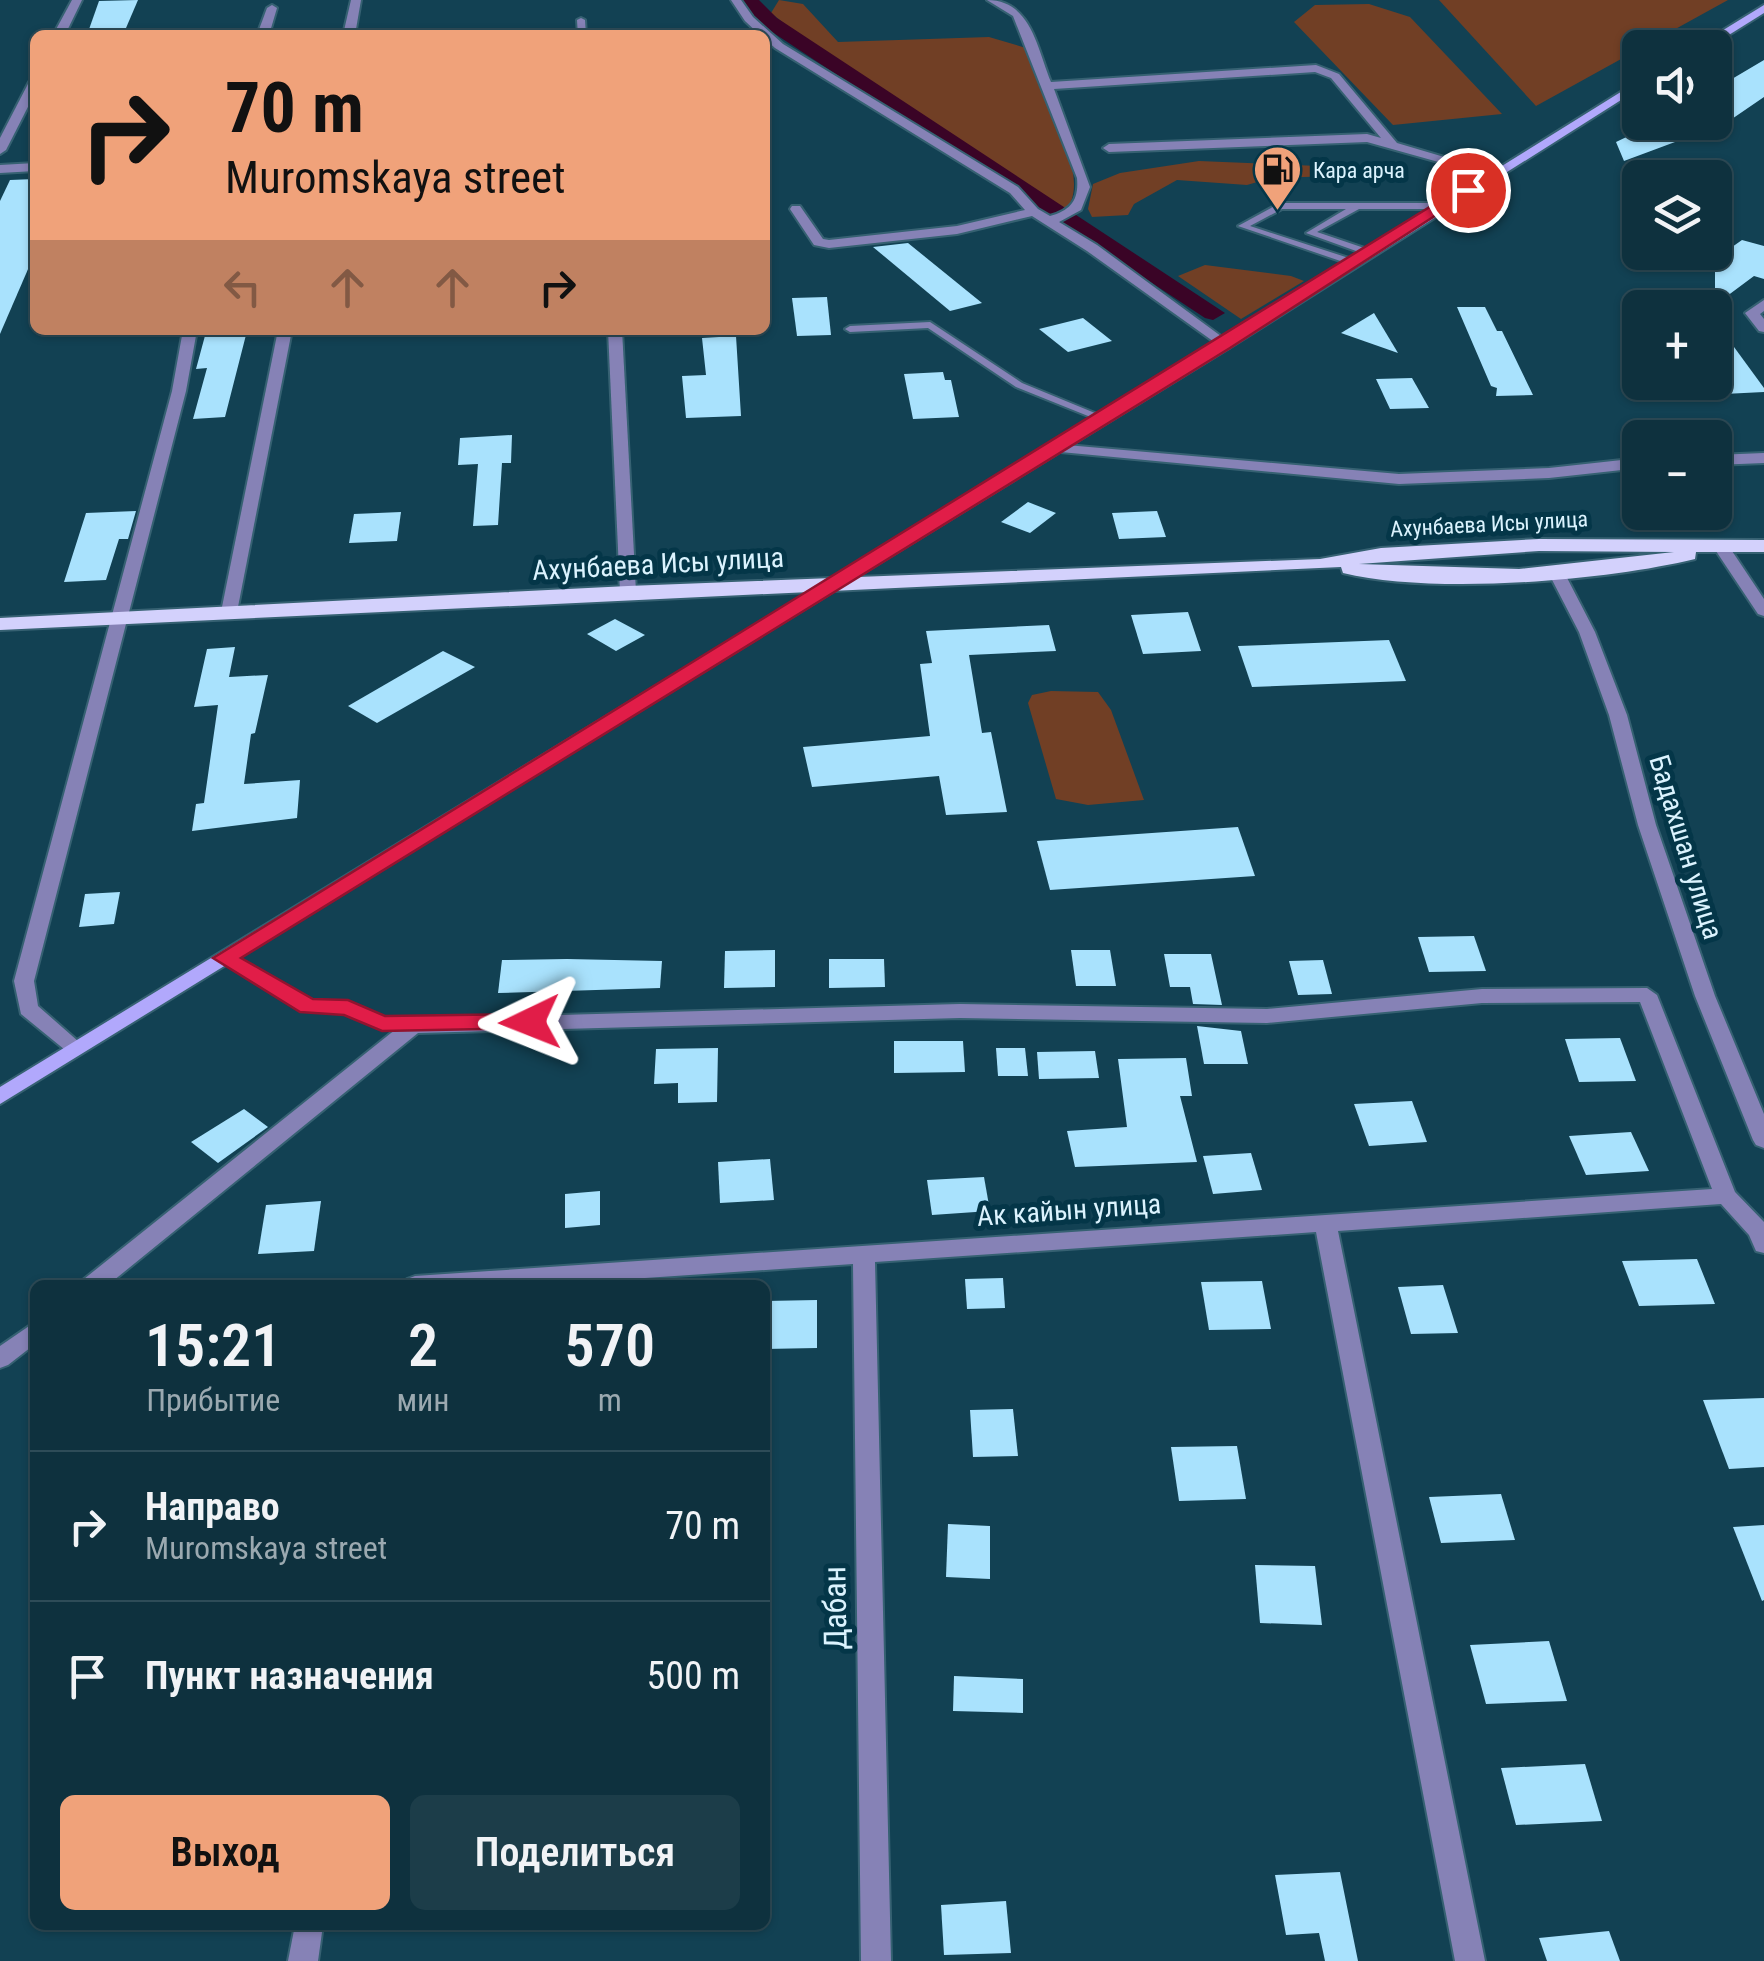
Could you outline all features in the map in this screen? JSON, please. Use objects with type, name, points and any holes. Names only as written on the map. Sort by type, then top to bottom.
[{"type":"main road","points":[[1728,30],[1764,8]]},
{"type":"main road","points":[[0,1097],[1224,345],[1622,95]]},
{"type":"main road","name":"Ахунбаева Исы улица","points":[[0,624],[628,592],[1320,565],[1381,554],[1539,545],[1654,542],[1722,548]]},
{"type":"main road","name":"Ахунбаева Исы улица","points":[[1320,565],[1387,573],[1556,572],[1722,548],[1764,546]]},
{"type":"street","points":[[62,30],[77,0]]},
{"type":"street","points":[[350,30],[356,0]]},
{"type":"street","points":[[736,0],[762,30]]},
{"type":"street","points":[[992,0],[1018,14],[1085,189],[1061,218]]},
{"type":"street","points":[[265,30],[272,8]]},
{"type":"street","points":[[770,37],[1014,190],[1034,212]]},
{"type":"street","points":[[1047,86],[1316,68],[1335,76],[1391,142]]},
{"type":"street","points":[[0,150],[30,92]]},
{"type":"street","points":[[1108,148],[1344,137],[1391,142],[1492,174]]},
{"type":"street","points":[[0,169],[30,167]]},
{"type":"street","points":[[796,209],[818,242],[828,244],[956,230],[1034,212],[1061,218],[1224,345]]},
{"type":"street","points":[[1764,304],[1752,313],[1764,328]]},
{"type":"street","points":[[77,1049],[28,1009],[24,981],[179,391],[189,335]]},
{"type":"street","points":[[228,612],[284,335]]},
{"type":"street","points":[[616,335],[628,592]]},
{"type":"street","points":[[1055,448],[1399,479],[1622,465]]},
{"type":"street","points":[[1732,459],[1764,458]]},
{"type":"street","points":[[1722,548],[1764,611]]},
{"type":"street","name":"Бадахшан улица","points":[[1556,572],[1587,632],[1612,699],[1647,825],[1688,945],[1764,1140]]},
{"type":"street","points":[[98,1280],[386,1034],[412,1026],[960,1011],[1267,1016],[1482,996],[1647,995],[1726,1196],[1759,1231],[1764,1245]]},
{"type":"street","name":"Ак кайын улица","points":[[487,1280],[1726,1196]]},
{"type":"street","points":[[1325,1223],[1470,1961]]},
{"type":"street","name":"Дабан","points":[[864,1254],[876,1961]]},
{"type":"street","points":[[0,1359],[30,1335]]},
{"type":"street","points":[[303,1961],[307,1930]]},
{"type":"lane","points":[[581,20],[582,30]]},
{"type":"lane","points":[[1355,262],[1242,226],[1280,206],[1443,206]]},
{"type":"lane","points":[[1357,206],[1310,233],[1370,253]]},
{"type":"lane","points":[[850,330],[930,325],[1019,385],[1102,418]]},
{"type":"lane","points":[[225,958],[308,1007],[348,1008],[386,1034]]},
{"type":"shaded area","points":[[779,0],[803,4],[838,42],[989,37],[1026,48],[1069,154],[1073,196],[1065,212],[806,40],[771,13]]},
{"type":"shaded area","points":[[1439,0],[1728,0],[1674,30],[1622,30],[1622,59],[1536,106]]},
{"type":"shaded area","points":[[1369,4],[1410,17],[1502,114],[1393,125],[1294,22],[1315,5]]},
{"type":"shaded area","points":[[1199,161],[1367,168],[1403,174],[1271,178],[1247,185],[1177,180],[1134,204],[1128,215],[1092,217],[1088,209],[1093,184],[1120,173]]},
{"type":"shaded area","points":[[1205,265],[1304,281],[1241,319],[1178,276]]},
{"type":"shaded area","points":[[1051,691],[1098,692],[1111,710],[1144,800],[1088,805],[1056,799],[1028,703],[1032,695]]},
{"type":"building","points":[[138,0],[125,30],[89,30],[99,1]]},
{"type":"building","points":[[1764,60],[1764,97],[1732,119],[1732,79]]},
{"type":"building","points":[[1622,139],[1680,140],[1627,160],[1616,142]]},
{"type":"building","points":[[30,179],[30,265],[0,334],[0,201],[10,180]]},
{"type":"building","points":[[1742,240],[1764,246],[1764,279],[1754,276],[1732,292],[1715,290],[1715,270],[1732,270],[1732,247]]},
{"type":"building","points":[[908,243],[982,303],[950,311],[873,247]]},
{"type":"building","points":[[827,297],[831,335],[797,336],[792,298]]},
{"type":"building","points":[[1457,307],[1485,307],[1497,331],[1502,331],[1533,395],[1496,396],[1497,388],[1491,386]]},
{"type":"building","points":[[1374,313],[1398,353],[1341,333]]},
{"type":"building","points":[[1083,318],[1112,341],[1068,352],[1039,329]]},
{"type":"building","points":[[205,335],[246,335],[225,417],[193,419],[207,368],[196,369]]},
{"type":"building","points":[[736,336],[741,416],[686,418],[682,376],[706,375],[702,338]]},
{"type":"building","points":[[1732,344],[1764,388],[1764,392],[1732,394]]},
{"type":"building","points":[[943,372],[945,380],[951,380],[959,417],[913,419],[904,374]]},
{"type":"building","points":[[1412,378],[1429,408],[1390,409],[1376,379]]},
{"type":"building","points":[[512,435],[511,463],[502,463],[498,525],[473,526],[478,464],[458,465],[460,438]]},
{"type":"building","points":[[1028,502],[1056,513],[1030,533],[1001,522]]},
{"type":"building","points":[[136,511],[128,539],[119,539],[106,580],[64,582],[86,513]]},
{"type":"building","points":[[1157,511],[1166,537],[1119,539],[1112,513]]},
{"type":"building","points":[[401,512],[397,541],[349,543],[354,514]]},
{"type":"building","points":[[1188,612],[1201,651],[1143,654],[1131,615]]},
{"type":"building","points":[[615,619],[645,635],[616,651],[587,634]]},
{"type":"building","points":[[1049,625],[1056,651],[969,655],[982,733],[991,732],[1007,812],[946,815],[939,776],[812,787],[803,747],[930,736],[920,664],[932,663],[926,631]]},
{"type":"building","points":[[1389,640],[1406,681],[1252,687],[1238,646]]},
{"type":"building","points":[[235,647],[229,677],[268,675],[255,733],[251,734],[244,784],[300,780],[297,818],[192,831],[196,804],[204,803],[218,705],[194,707],[207,649]]},
{"type":"building","points":[[443,651],[475,667],[377,723],[348,706]]},
{"type":"building","points":[[1238,827],[1255,876],[1050,890],[1037,841]]},
{"type":"building","points":[[120,892],[114,924],[79,927],[85,894]]},
{"type":"building","points":[[1474,936],[1486,971],[1429,972],[1418,937]]},
{"type":"building","points":[[775,950],[775,987],[724,988],[725,951]]},
{"type":"building","points":[[1071,950],[1110,950],[1116,986],[1076,986]]},
{"type":"building","points":[[1164,954],[1211,954],[1222,1005],[1193,1004],[1190,987],[1170,987]]},
{"type":"building","points":[[829,959],[884,959],[885,987],[829,988]]},
{"type":"building","points":[[502,960],[662,961],[660,988],[498,993]]},
{"type":"building","points":[[1323,960],[1332,994],[1298,995],[1289,961]]},
{"type":"building","points":[[1197,1026],[1241,1031],[1248,1064],[1204,1064]]},
{"type":"building","points":[[1620,1038],[1636,1081],[1579,1082],[1565,1039]]},
{"type":"building","points":[[894,1041],[963,1041],[965,1072],[894,1073]]},
{"type":"building","points":[[718,1048],[717,1102],[678,1103],[678,1083],[654,1084],[656,1049]]},
{"type":"building","points":[[996,1048],[1025,1048],[1028,1076],[998,1076]]},
{"type":"building","points":[[1095,1051],[1099,1078],[1039,1079],[1037,1052]]},
{"type":"building","points":[[1186,1058],[1192,1096],[1180,1096],[1197,1162],[1075,1167],[1067,1131],[1127,1127],[1118,1059]]},
{"type":"building","points":[[1412,1101],[1427,1142],[1369,1146],[1354,1104]]},
{"type":"building","points":[[244,1109],[268,1127],[218,1163],[191,1142]]},
{"type":"building","points":[[1631,1132],[1649,1171],[1586,1175],[1569,1136]]},
{"type":"building","points":[[1251,1153],[1262,1190],[1213,1194],[1203,1156]]},
{"type":"building","points":[[770,1159],[774,1200],[720,1203],[718,1162]]},
{"type":"building","points":[[984,1177],[990,1211],[932,1215],[927,1180]]},
{"type":"building","points":[[600,1191],[600,1225],[565,1228],[565,1194]]},
{"type":"building","points":[[321,1201],[314,1251],[258,1254],[266,1205]]},
{"type":"building","points":[[1697,1259],[1715,1304],[1639,1306],[1622,1261]]},
{"type":"building","points":[[1003,1278],[1005,1308],[967,1309],[965,1279]]},
{"type":"building","points":[[1262,1281],[1271,1329],[1209,1330],[1201,1282]]},
{"type":"building","points":[[1443,1285],[1458,1333],[1411,1334],[1398,1287]]},
{"type":"building","points":[[817,1300],[817,1348],[770,1349],[770,1301]]},
{"type":"building","points":[[1764,1398],[1764,1467],[1729,1469],[1703,1400]]},
{"type":"building","points":[[1013,1409],[1018,1456],[973,1457],[970,1410]]},
{"type":"building","points":[[1237,1446],[1246,1499],[1179,1501],[1171,1447]]},
{"type":"building","points":[[1501,1494],[1515,1540],[1441,1543],[1429,1497]]},
{"type":"building","points":[[948,1524],[990,1526],[990,1579],[946,1577]]},
{"type":"building","points":[[1764,1525],[1764,1600],[1762,1601],[1733,1527]]},
{"type":"building","points":[[1255,1565],[1315,1566],[1322,1625],[1260,1623]]},
{"type":"building","points":[[1549,1641],[1567,1701],[1486,1704],[1470,1645]]},
{"type":"building","points":[[954,1676],[1023,1679],[1023,1713],[953,1711]]},
{"type":"building","points":[[1585,1764],[1602,1821],[1516,1825],[1501,1768]]},
{"type":"building","points":[[1340,1872],[1358,1961],[1325,1961],[1319,1933],[1286,1935],[1275,1875]]},
{"type":"building","points":[[1006,1901],[1011,1953],[944,1955],[941,1905]]},
{"type":"building","points":[[1609,1931],[1620,1961],[1547,1961],[1539,1938]]},
{"type":"waterway","points":[[748,0],[770,22],[841,70],[1213,313]]},
{"type":"place","name":"Кара арча","points":[[1278,212]]},
{"type":"route","points":[[530,1022],[382,1024],[348,1008],[308,1007],[225,958],[1224,345],[1468,190]]}]
